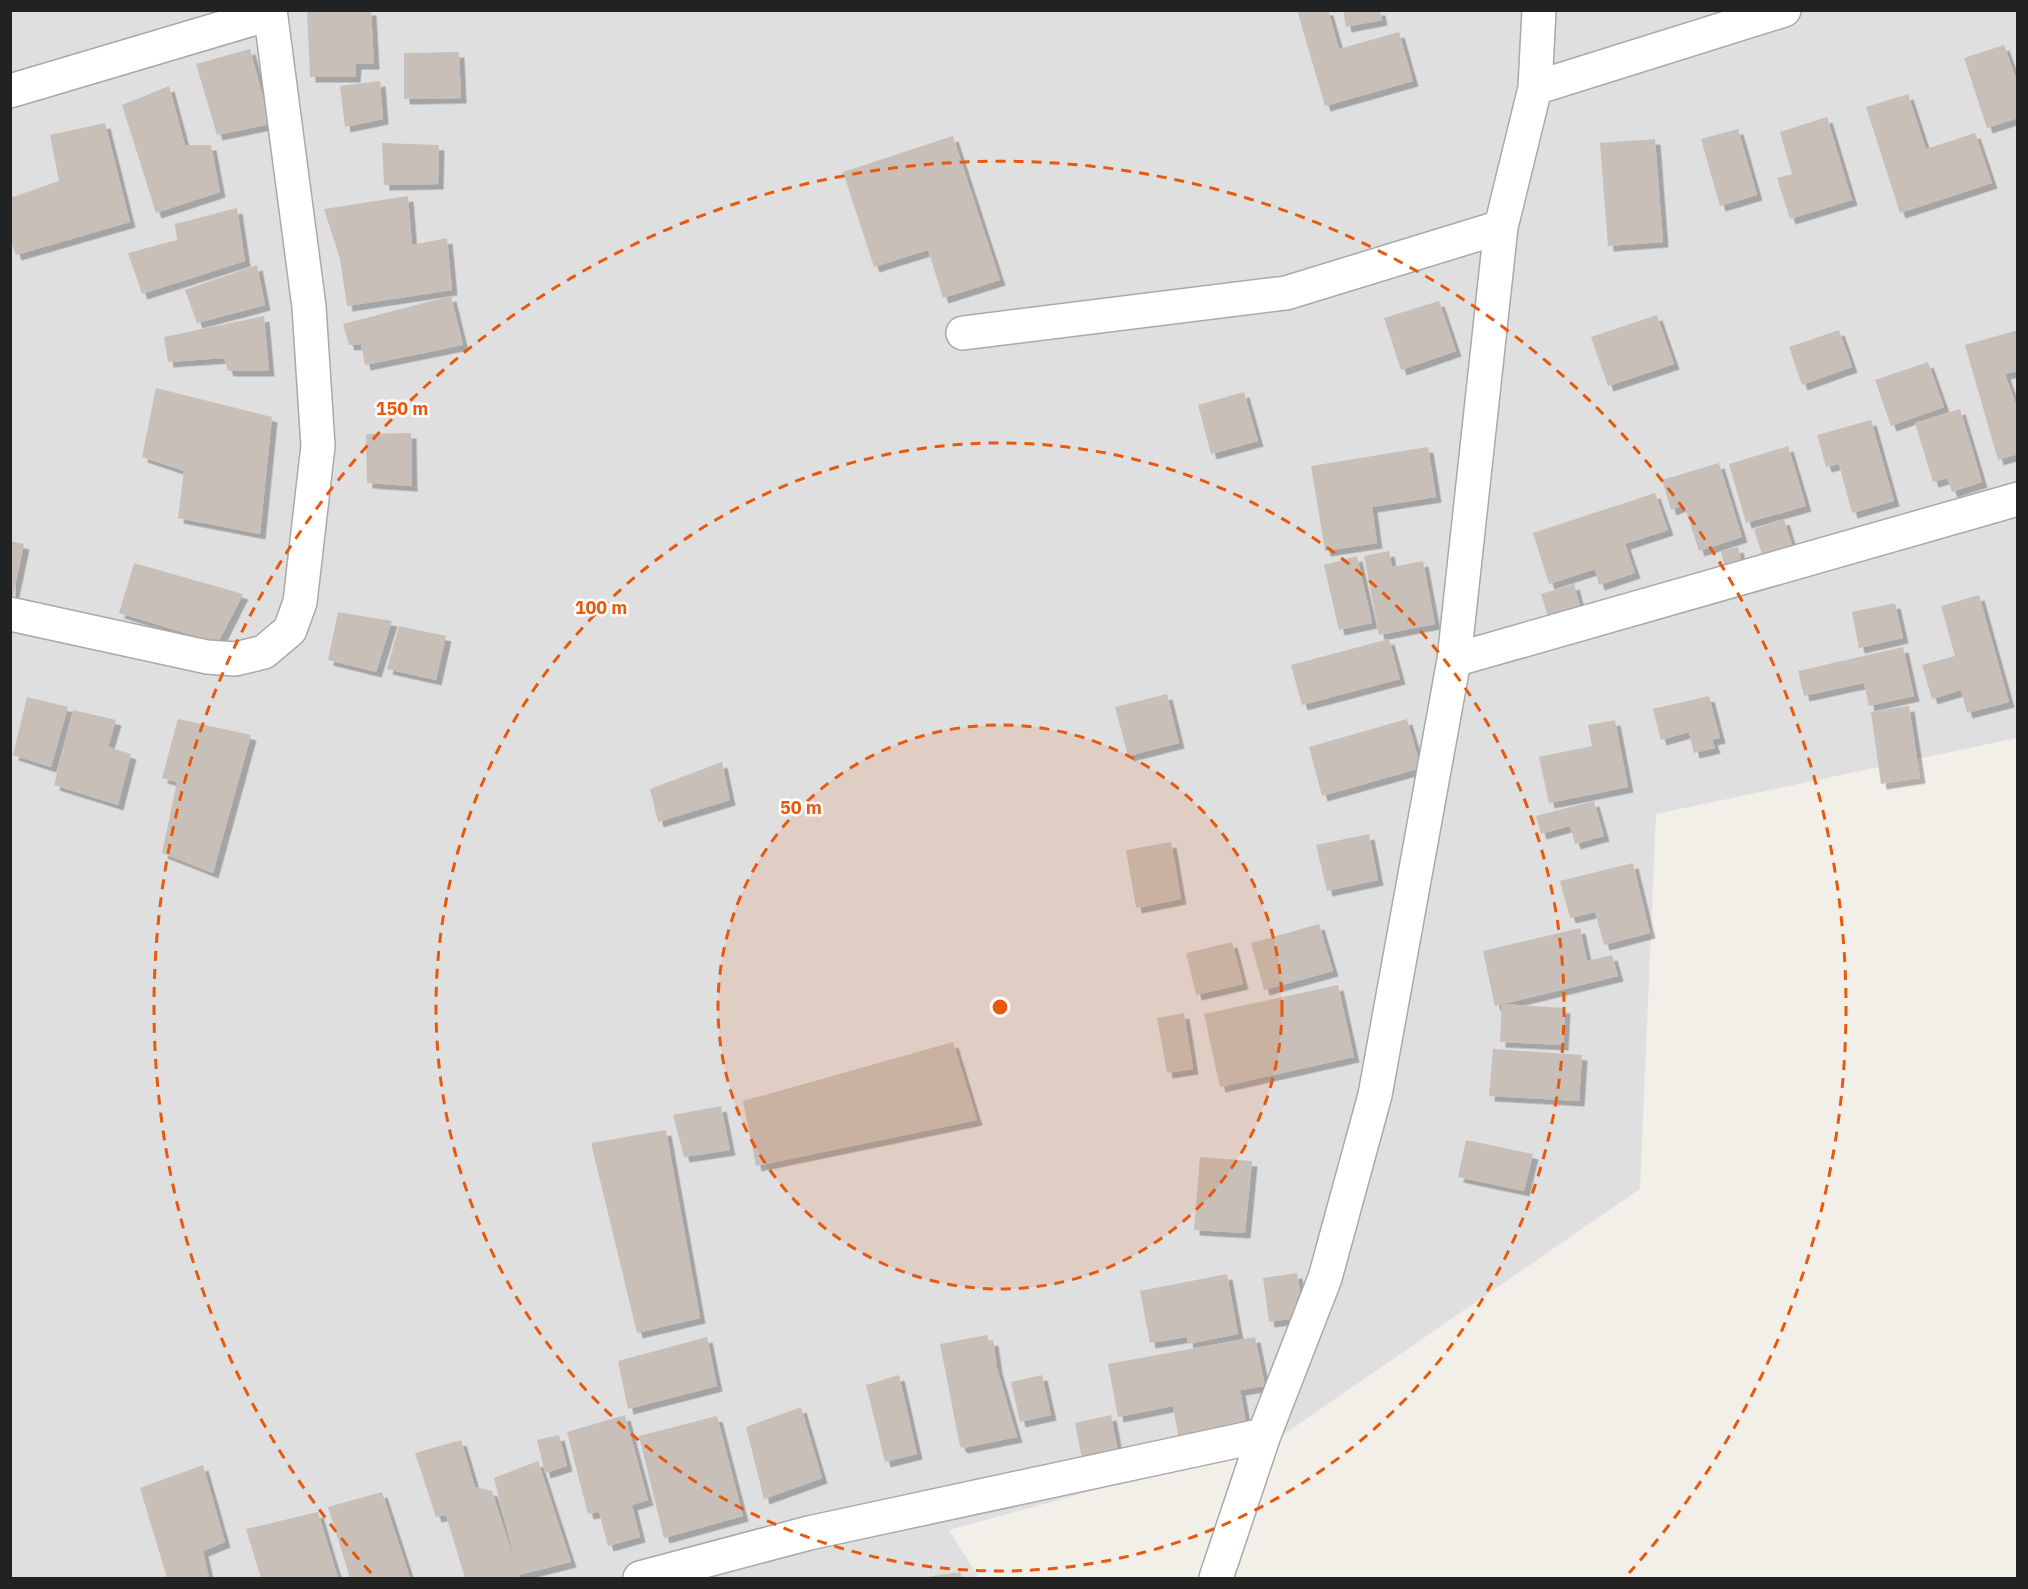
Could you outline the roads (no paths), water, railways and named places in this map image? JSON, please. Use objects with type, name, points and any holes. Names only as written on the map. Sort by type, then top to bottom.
[{"type":"street","points":[[1216,1578],[1264,1435],[1325,1278],[1375,1095],[1454,660],[1501,227],[1534,88],[1539,10]]},
{"type":"street","points":[[1534,88],[1784,10]]},
{"type":"street","points":[[10,91],[270,12],[309,307],[318,446],[300,602],[290,630],[264,652],[235,659],[207,657],[10,614]]},
{"type":"street","points":[[963,333],[1286,293],[1501,227]]},
{"type":"street","points":[[1454,660],[2018,499]]},
{"type":"street","points":[[640,1578],[809,1533],[1264,1435]]}]
